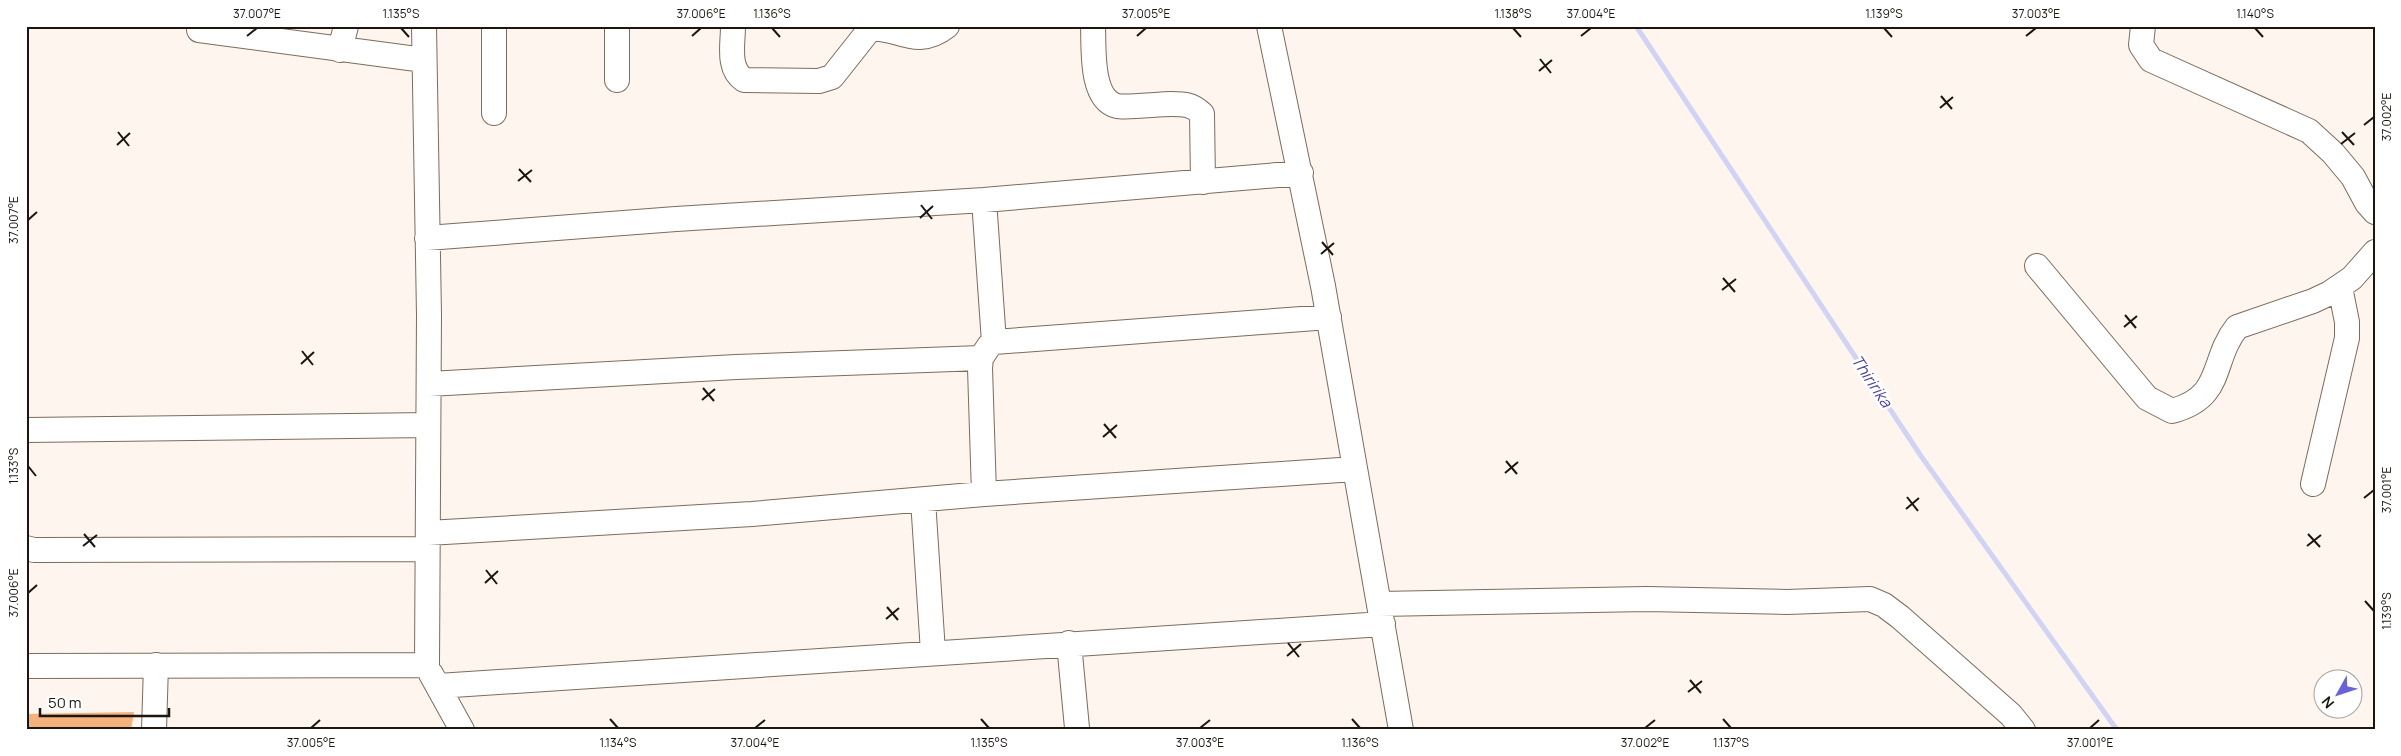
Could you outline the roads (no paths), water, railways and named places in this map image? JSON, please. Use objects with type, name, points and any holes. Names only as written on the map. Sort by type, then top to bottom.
[{"type":"street","points":[[340,50],[346,26]]},
{"type":"street","points":[[424,26],[429,384],[426,665],[462,730]]},
{"type":"street","points":[[494,26],[494,113]]},
{"type":"street","points":[[617,80],[618,26]]},
{"type":"street","points":[[733,26],[732,66],[736,75],[744,80],[819,81],[832,77],[870,29],[878,28],[908,38],[928,36],[947,26]]},
{"type":"street","points":[[1093,26],[1095,77],[1104,98],[1109,103],[1124,106],[1188,104],[1202,114],[1203,182]]},
{"type":"street","points":[[1269,26],[1301,173],[1401,730]]},
{"type":"street","points":[[2143,26],[2141,46],[2151,60],[2309,131],[2333,153],[2353,177],[2367,203],[2375,212]]},
{"type":"street","points":[[199,30],[424,60]]},
{"type":"street","points":[[427,238],[676,219],[984,200],[1301,173]]},
{"type":"street","points":[[984,200],[987,350],[984,494]]},
{"type":"street","points":[[2037,266],[2147,398],[2172,411],[2190,406],[2205,395],[2237,327],[2313,301],[2340,287],[2352,278],[2375,252]]},
{"type":"street","points":[[2313,484],[2347,338],[2347,322],[2340,287]]},
{"type":"street","points":[[429,384],[736,367],[987,350],[1328,318]]},
{"type":"street","points":[[26,430],[428,425]]},
{"type":"street","points":[[26,548],[34,550],[428,541],[984,494],[1355,469]]},
{"type":"street","points":[[923,500],[933,652]]},
{"type":"street","points":[[438,686],[1069,643],[1381,614],[1647,599],[1787,602],[1870,600],[1884,605],[1900,617],[2012,715],[2023,730]]},
{"type":"street","points":[[1069,643],[1077,728]]},
{"type":"street","points":[[154,730],[156,665]]},
{"type":"street","points":[[26,666],[426,665]]},
{"type":"waterway","name":"Thiririka","points":[[1636,26],[1921,456],[2117,730]]}]
